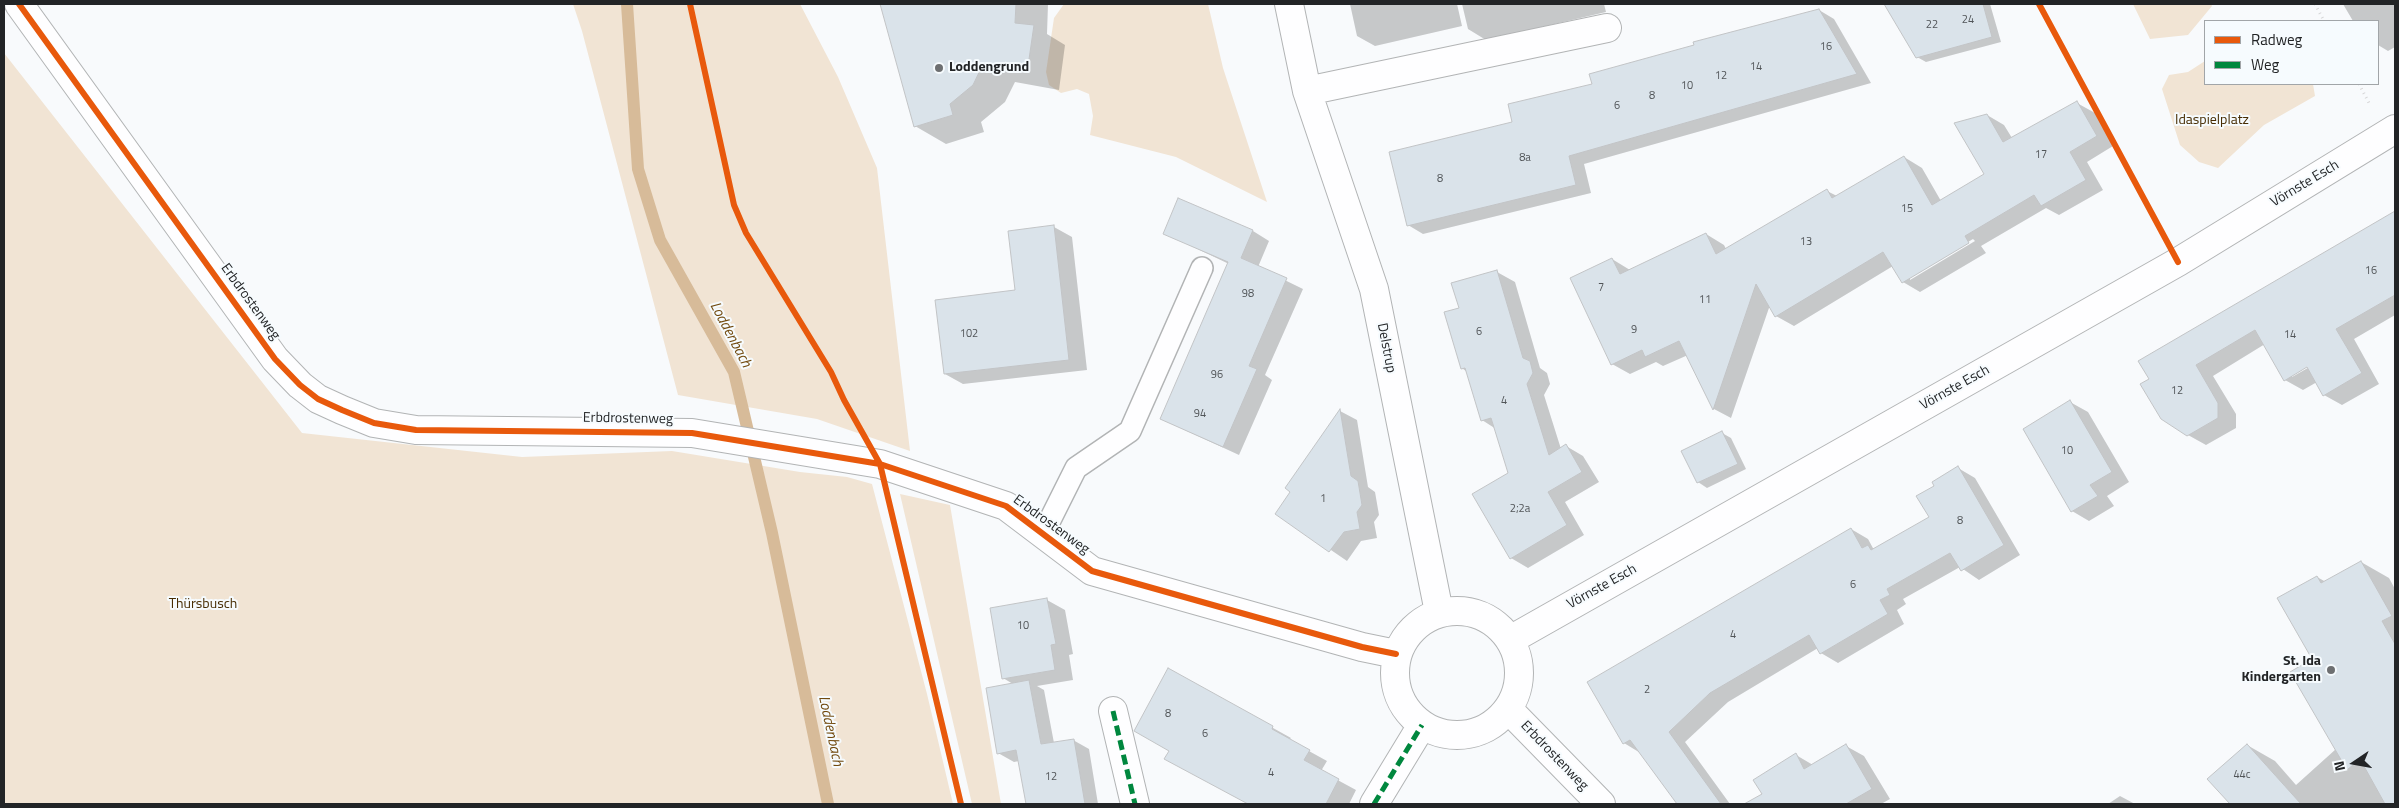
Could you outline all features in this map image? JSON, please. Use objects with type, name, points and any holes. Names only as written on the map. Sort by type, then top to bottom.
[{"type":"street","name":"Erbdrostenweg","points":[[19,4],[275,359],[300,385],[318,399],[374,423],[416,430],[692,433],[880,464],[1006,506],[1092,571],[1362,647],[1396,654]]},
{"type":"street","name":"Delstrup","points":[[1288,4],[1307,91],[1374,289],[1439,612]]},
{"type":"street","points":[[1307,91],[1607,28]]},
{"type":"street","name":"Vörnste Esch","points":[[1510,640],[2178,262],[2395,129]]},
{"type":"street","points":[[1466,610],[1491,620],[1510,640],[1518,662],[1518,687],[1508,709],[1491,725],[1468,734],[1444,734],[1422,725],[1403,706],[1395,681],[1396,654],[1413,628],[1439,612],[1466,610]]},
{"type":"street","name":"Erbdrostenweg","points":[[1508,709],[1601,804]]},
{"type":"street","points":[[1113,710],[1135,804]]},
{"type":"street","points":[[1374,804],[1422,725]]},
{"type":"lane","points":[[1043,534],[1076,468],[1130,431],[1202,268]]},
{"type":"path","points":[[2315,4],[2323,20]]},
{"type":"green space","points":[[573,4],[800,4],[838,77],[877,168],[910,451],[817,419],[678,395],[582,31]]},
{"type":"green space","points":[[1064,4],[1208,4],[1223,68],[1267,202],[1176,157],[1090,135],[1093,116],[1089,94],[1077,89],[1061,93],[1049,85],[1046,72],[1054,18]]},
{"type":"green space","points":[[2133,4],[2211,4],[2212,6],[2188,35],[2150,39]]},
{"type":"green space","name":"Thürsbusch","points":[[4,53],[302,433],[522,457],[672,451],[800,472],[847,477],[872,484],[927,694],[953,804],[4,804]]},
{"type":"green space","name":"Idaspielplatz","points":[[2204,62],[2204,85],[2313,85],[2315,96],[2264,125],[2218,168],[2199,162],[2180,145],[2162,89],[2169,75],[2188,72]]},
{"type":"green space","points":[[900,494],[950,505],[1001,804],[972,804]]},
{"type":"building","name":"Loddengrund","points":[[880,4],[1016,4],[1015,23],[1034,25],[1027,73],[983,64],[973,85],[950,104],[953,115],[914,127]]},
{"type":"building","points":[[1884,4],[1983,4],[1992,37],[1916,58]]},
{"type":"building","points":[[1819,9],[1857,74],[1569,156],[1576,185],[1407,226],[1389,152],[1512,122],[1508,104],[1592,84],[1589,74],[1694,45],[1693,42]]},
{"type":"building","points":[[2077,101],[2097,136],[2070,152],[2086,180],[2041,206],[2034,195],[1965,236],[1969,243],[1902,283],[1883,252],[1775,317],[1756,284],[1713,410],[1679,341],[1645,357],[1642,350],[1611,365],[1570,278],[1612,258],[1620,274],[1706,233],[1716,254],[1827,189],[1832,198],[1904,156],[1932,205],[1984,174],[1954,123],[1987,114],[2003,142]]},
{"type":"building","points":[[1178,198],[1253,230],[1241,258],[1287,278],[1249,366],[1257,369],[1223,447],[1160,419],[1228,262],[1163,234]]},
{"type":"building","points":[[2395,211],[2395,295],[2336,329],[2362,373],[2323,396],[2307,367],[2284,381],[2255,330],[2196,365],[2218,403],[2218,418],[2187,436],[2161,419],[2140,384],[2149,379],[2138,361]]},
{"type":"building","points":[[1054,225],[1069,360],[944,374],[935,300],[1015,290],[1008,231]]},
{"type":"building","points":[[1497,270],[1523,358],[1530,361],[1533,373],[1527,384],[1549,455],[1566,444],[1582,472],[1548,492],[1567,525],[1510,559],[1472,494],[1508,473],[1491,418],[1481,421],[1465,368],[1461,369],[1444,312],[1459,308],[1451,283]]},
{"type":"building","points":[[2070,400],[2112,472],[2090,485],[2098,496],[2071,512],[2023,429]]},
{"type":"building","points":[[1340,409],[1351,476],[1358,481],[1362,505],[1357,512],[1360,529],[1344,532],[1329,552],[1275,514],[1290,492],[1285,488]]},
{"type":"building","points":[[1722,431],[1738,464],[1697,483],[1681,451]]},
{"type":"building","points":[[1958,466],[2004,545],[1961,571],[1950,553],[1887,589],[1890,595],[1880,600],[1888,614],[1820,654],[1809,635],[1710,693],[1669,732],[1721,804],[1677,804],[1630,740],[1623,744],[1587,682],[1851,528],[1862,548],[1868,545],[1871,550],[1929,517],[1916,496],[1934,486],[1932,482]]},
{"type":"building","points":[[2361,561],[2392,616],[2382,621],[2395,644],[2395,804],[2385,804],[2360,759],[2347,770],[2290,672],[2312,659],[2277,598],[2317,576],[2321,583]]},
{"type":"building","points":[[1047,598],[1056,644],[1051,645],[1055,670],[1002,679],[990,608]]},
{"type":"building","points":[[1168,668],[1273,726],[1272,729],[1310,750],[1304,760],[1339,779],[1326,804],[1248,804],[1164,759],[1169,751],[1134,731]]},
{"type":"building","points":[[1029,680],[1041,744],[1074,739],[1085,804],[1026,804],[1016,750],[997,754],[986,688]]},
{"type":"building","points":[[1846,744],[1872,789],[1846,804],[1744,804],[1762,794],[1753,780],[1796,753],[1804,769]]},
{"type":"building","points":[[2247,744],[2301,804],[2230,804],[2207,779]]},
{"type":"waterway","name":"Loddenbach","points":[[627,4],[638,169],[660,240],[734,372],[772,533],[828,804]]},
{"type":"marked path","points":[[1113,711],[1135,804]]},
{"type":"marked path","points":[[1374,804],[1422,725]]},
{"type":"cycle path","points":[[19,4],[275,359],[300,385],[318,399],[374,423],[416,430],[692,433],[880,464],[1006,506],[1092,571],[1362,647],[1396,654]]},
{"type":"cycle path","points":[[690,4],[734,205],[746,233],[831,372],[844,400],[880,464],[961,804]]},
{"type":"cycle path","points":[[2039,4],[2178,262]]},
{"type":"place","name":"Loddengrund","points":[[939,68]]},
{"type":"place","name":"St. Ida Kindergarten","points":[[2331,670]]}]
